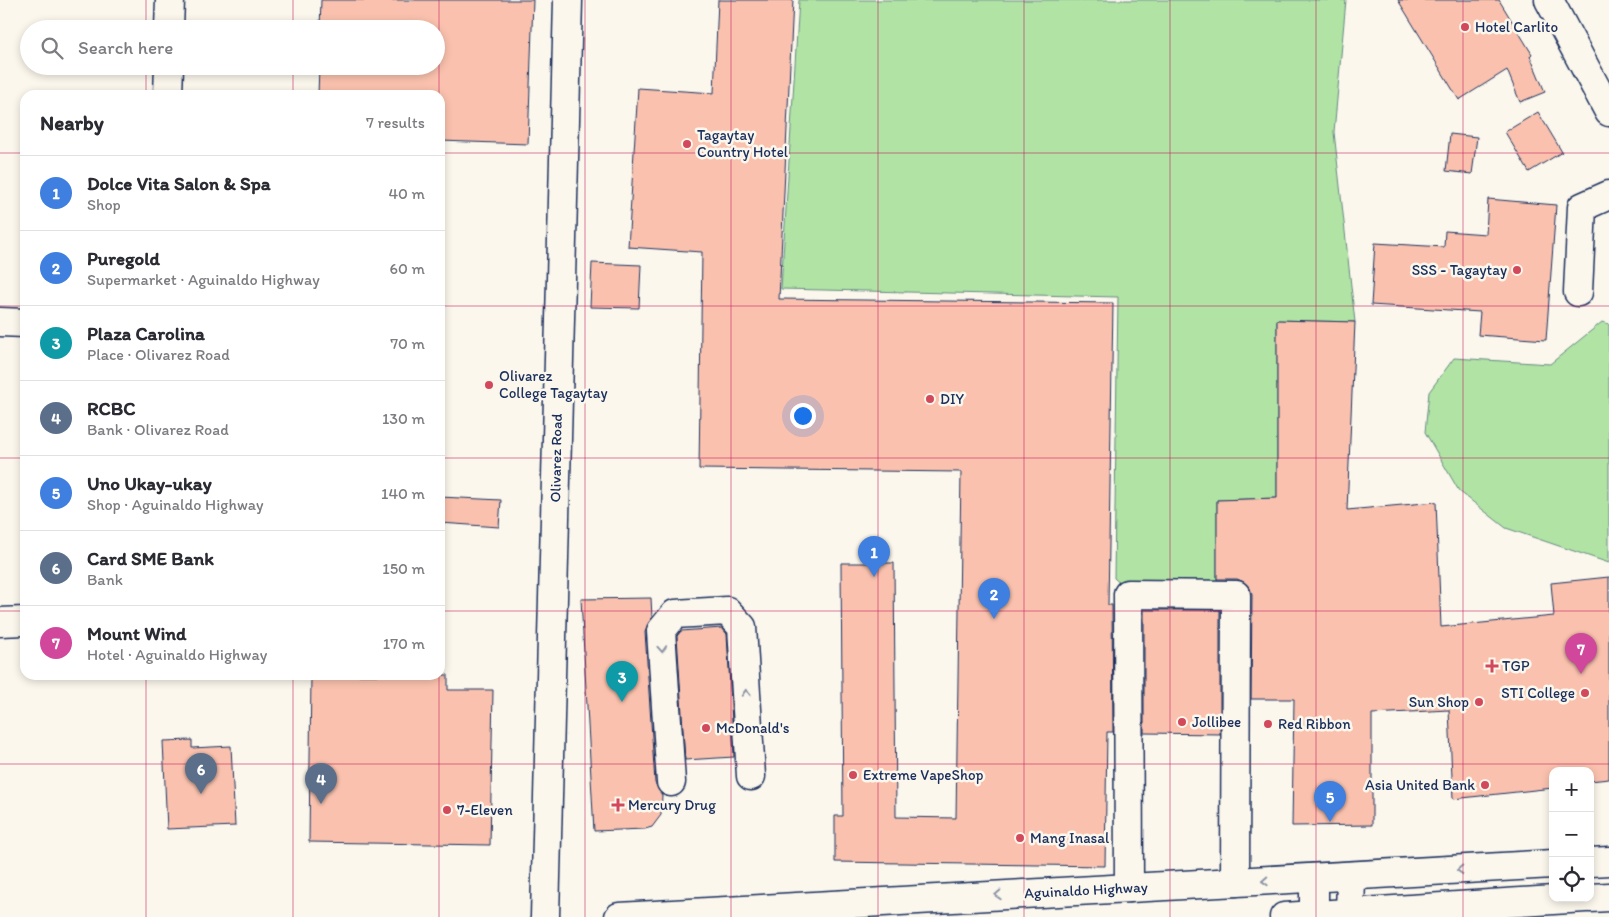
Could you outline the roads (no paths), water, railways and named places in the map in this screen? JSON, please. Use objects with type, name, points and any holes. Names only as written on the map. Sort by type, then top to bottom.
[{"type":"main road","points":[[169,20],[170,0]]},
{"type":"main road","name":"Olivarez Road","points":[[545,917],[568,0]]},
{"type":"main road","points":[[1549,0],[1609,112]]},
{"type":"main road","points":[[168,75],[168,90]]},
{"type":"main road","points":[[1578,292],[1582,208],[1609,196]]},
{"type":"main road","points":[[0,322],[20,323]]},
{"type":"main road","points":[[1129,888],[1128,594],[1236,595],[1235,882]]},
{"type":"main road","points":[[671,782],[661,631],[675,614],[727,611],[742,627],[751,776]]},
{"type":"main road","points":[[0,622],[20,621]]},
{"type":"main road","points":[[1594,862],[1609,861]]},
{"type":"main road","name":"Aguinaldo Highway","points":[[619,917],[1549,864]]},
{"type":"main road","points":[[1350,915],[1351,876]]},
{"type":"main road","points":[[1314,878],[1314,916]]},
{"type":"main road","points":[[1594,898],[1609,897]]},
{"type":"main road","points":[[1284,917],[1424,912],[1549,901]]},
{"type":"place","name":"Hotel Carlito","points":[[1465,27]]},
{"type":"place","name":"Tagaytay Country Hotel","points":[[687,144]]},
{"type":"place","name":"SSS - Tagaytay","points":[[1517,270]]},
{"type":"place","name":"Olivarez College Tagaytay","points":[[489,385]]},
{"type":"place","name":"DIY","points":[[930,399]]},
{"type":"place","name":"Dolce Vita Salon & Spa","points":[[874,577]]},
{"type":"place","name":"Puregold","points":[[994,619]]},
{"type":"place","name":"TGP","points":[[1492,666]]},
{"type":"place","name":"Mount Wind","points":[[1581,674]]},
{"type":"place","name":"STI College","points":[[1585,693]]},
{"type":"place","name":"Plaza Carolina","points":[[622,702]]},
{"type":"place","name":"Sun Shop","points":[[1479,702]]},
{"type":"place","name":"Jollibee","points":[[1182,722]]},
{"type":"place","name":"Red Ribbon","points":[[1268,724]]},
{"type":"place","name":"McDonald's","points":[[706,728]]},
{"type":"place","name":"Extreme VapeShop","points":[[853,775]]},
{"type":"place","name":"Asia United Bank","points":[[1485,785]]},
{"type":"place","name":"Card SME Bank","points":[[201,794]]},
{"type":"place","name":"RCBC","points":[[321,804]]},
{"type":"place","name":"Mercury Drug","points":[[618,805]]},
{"type":"place","name":"7-Eleven","points":[[447,810]]},
{"type":"place","name":"Uno Ukay-ukay","points":[[1330,822]]},
{"type":"place","name":"Mang Inasal","points":[[1020,838]]}]
